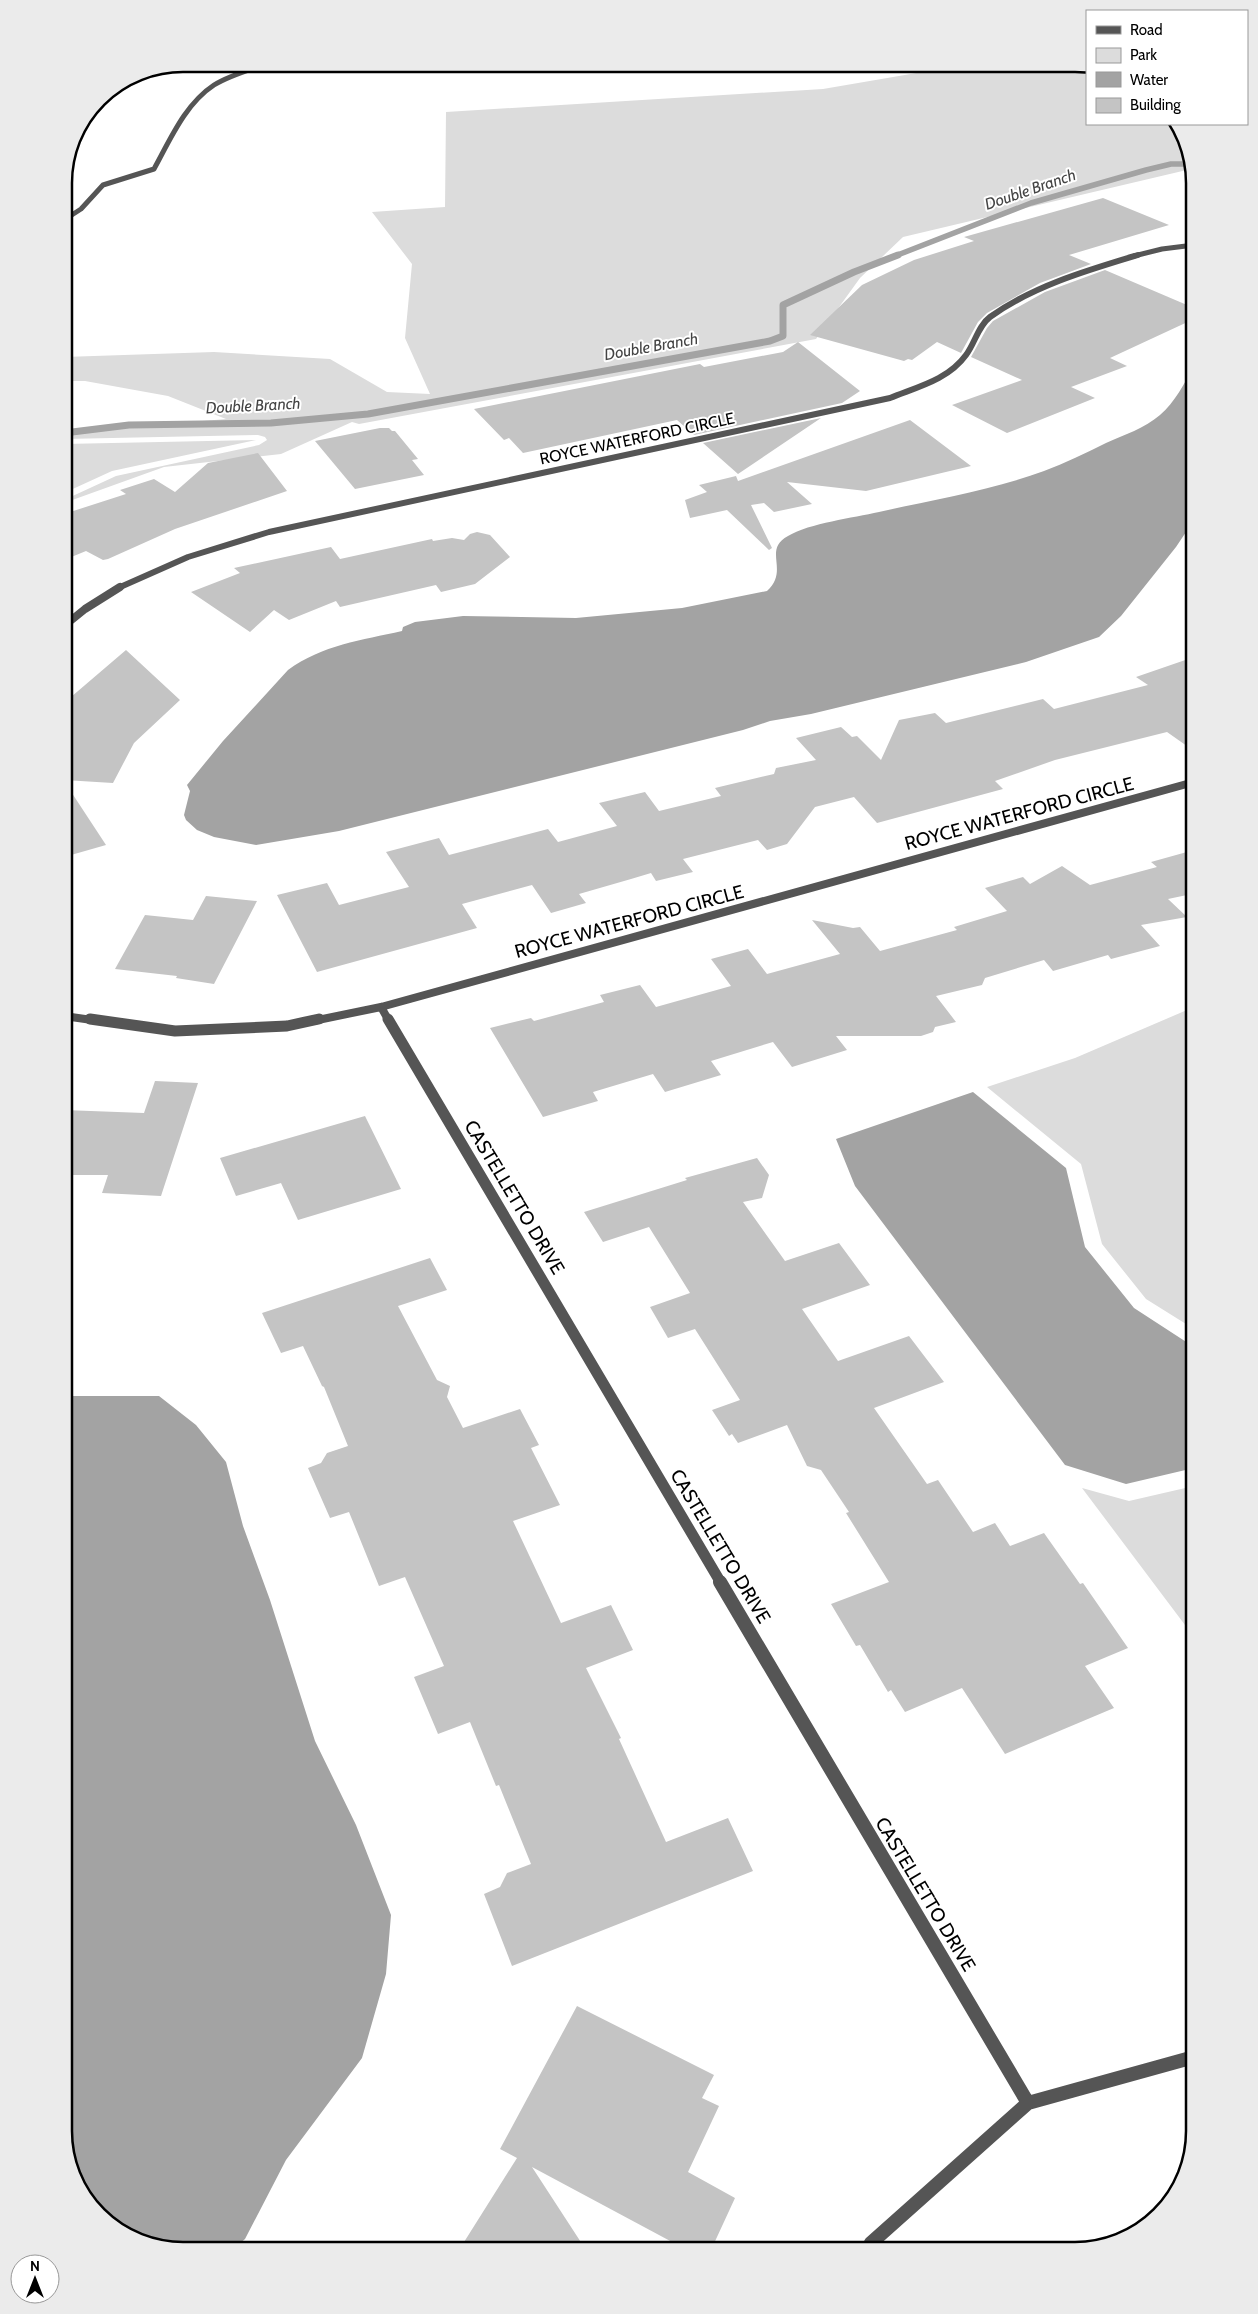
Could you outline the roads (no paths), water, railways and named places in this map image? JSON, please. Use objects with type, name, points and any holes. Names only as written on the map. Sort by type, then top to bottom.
[{"type":"street","points":[[73,214],[104,186],[154,169],[185,114],[208,88],[245,73]]},
{"type":"street","name":"ROYCE WATERFORD CIRCLE","points":[[73,618],[81,610],[150,572],[212,547],[240,539],[890,398],[947,375],[965,356],[978,331],[988,320],[1022,298],[1051,284],[1157,248],[1186,246]]},
{"type":"street","name":"ROYCE WATERFORD CIRCLE","points":[[73,1017],[175,1031],[287,1026],[381,1007],[1186,784]]},
{"type":"street","name":"CASTELLETTO DRIVE","points":[[381,1007],[1028,2104]]},
{"type":"street","points":[[872,2242],[1028,2104],[1186,2059]]},
{"type":"water","points":[[1186,381],[1186,532],[1121,616],[1099,637],[1026,662],[811,714],[770,721],[743,730],[339,831],[256,845],[214,837],[197,830],[186,820],[184,815],[190,791],[187,785],[223,741],[288,670],[328,649],[402,631],[403,627],[415,622],[463,616],[576,618],[682,608],[767,591],[776,576],[777,548],[788,536],[797,531],[820,524],[1004,484],[1060,465],[1148,424],[1165,410]]},
{"type":"water","points":[[973,1092],[1066,1168],[1085,1247],[1134,1308],[1186,1342],[1186,1470],[1126,1484],[1065,1465],[855,1186],[836,1139]]},
{"type":"water","points":[[73,1396],[159,1396],[196,1425],[226,1462],[243,1526],[270,1600],[315,1741],[356,1825],[391,1915],[386,1974],[362,2058],[286,2160],[243,2241],[177,2241],[148,2236],[128,2227],[116,2219],[95,2198],[78,2166],[73,2145]]},
{"type":"waterway","name":"Double Branch","points":[[895,256],[1031,203],[1146,170],[1171,164],[1183,164]]},
{"type":"waterway","name":"Double Branch","points":[[73,432],[129,425],[271,423],[368,414],[770,341],[783,336],[783,305],[854,272],[898,255]]}]
